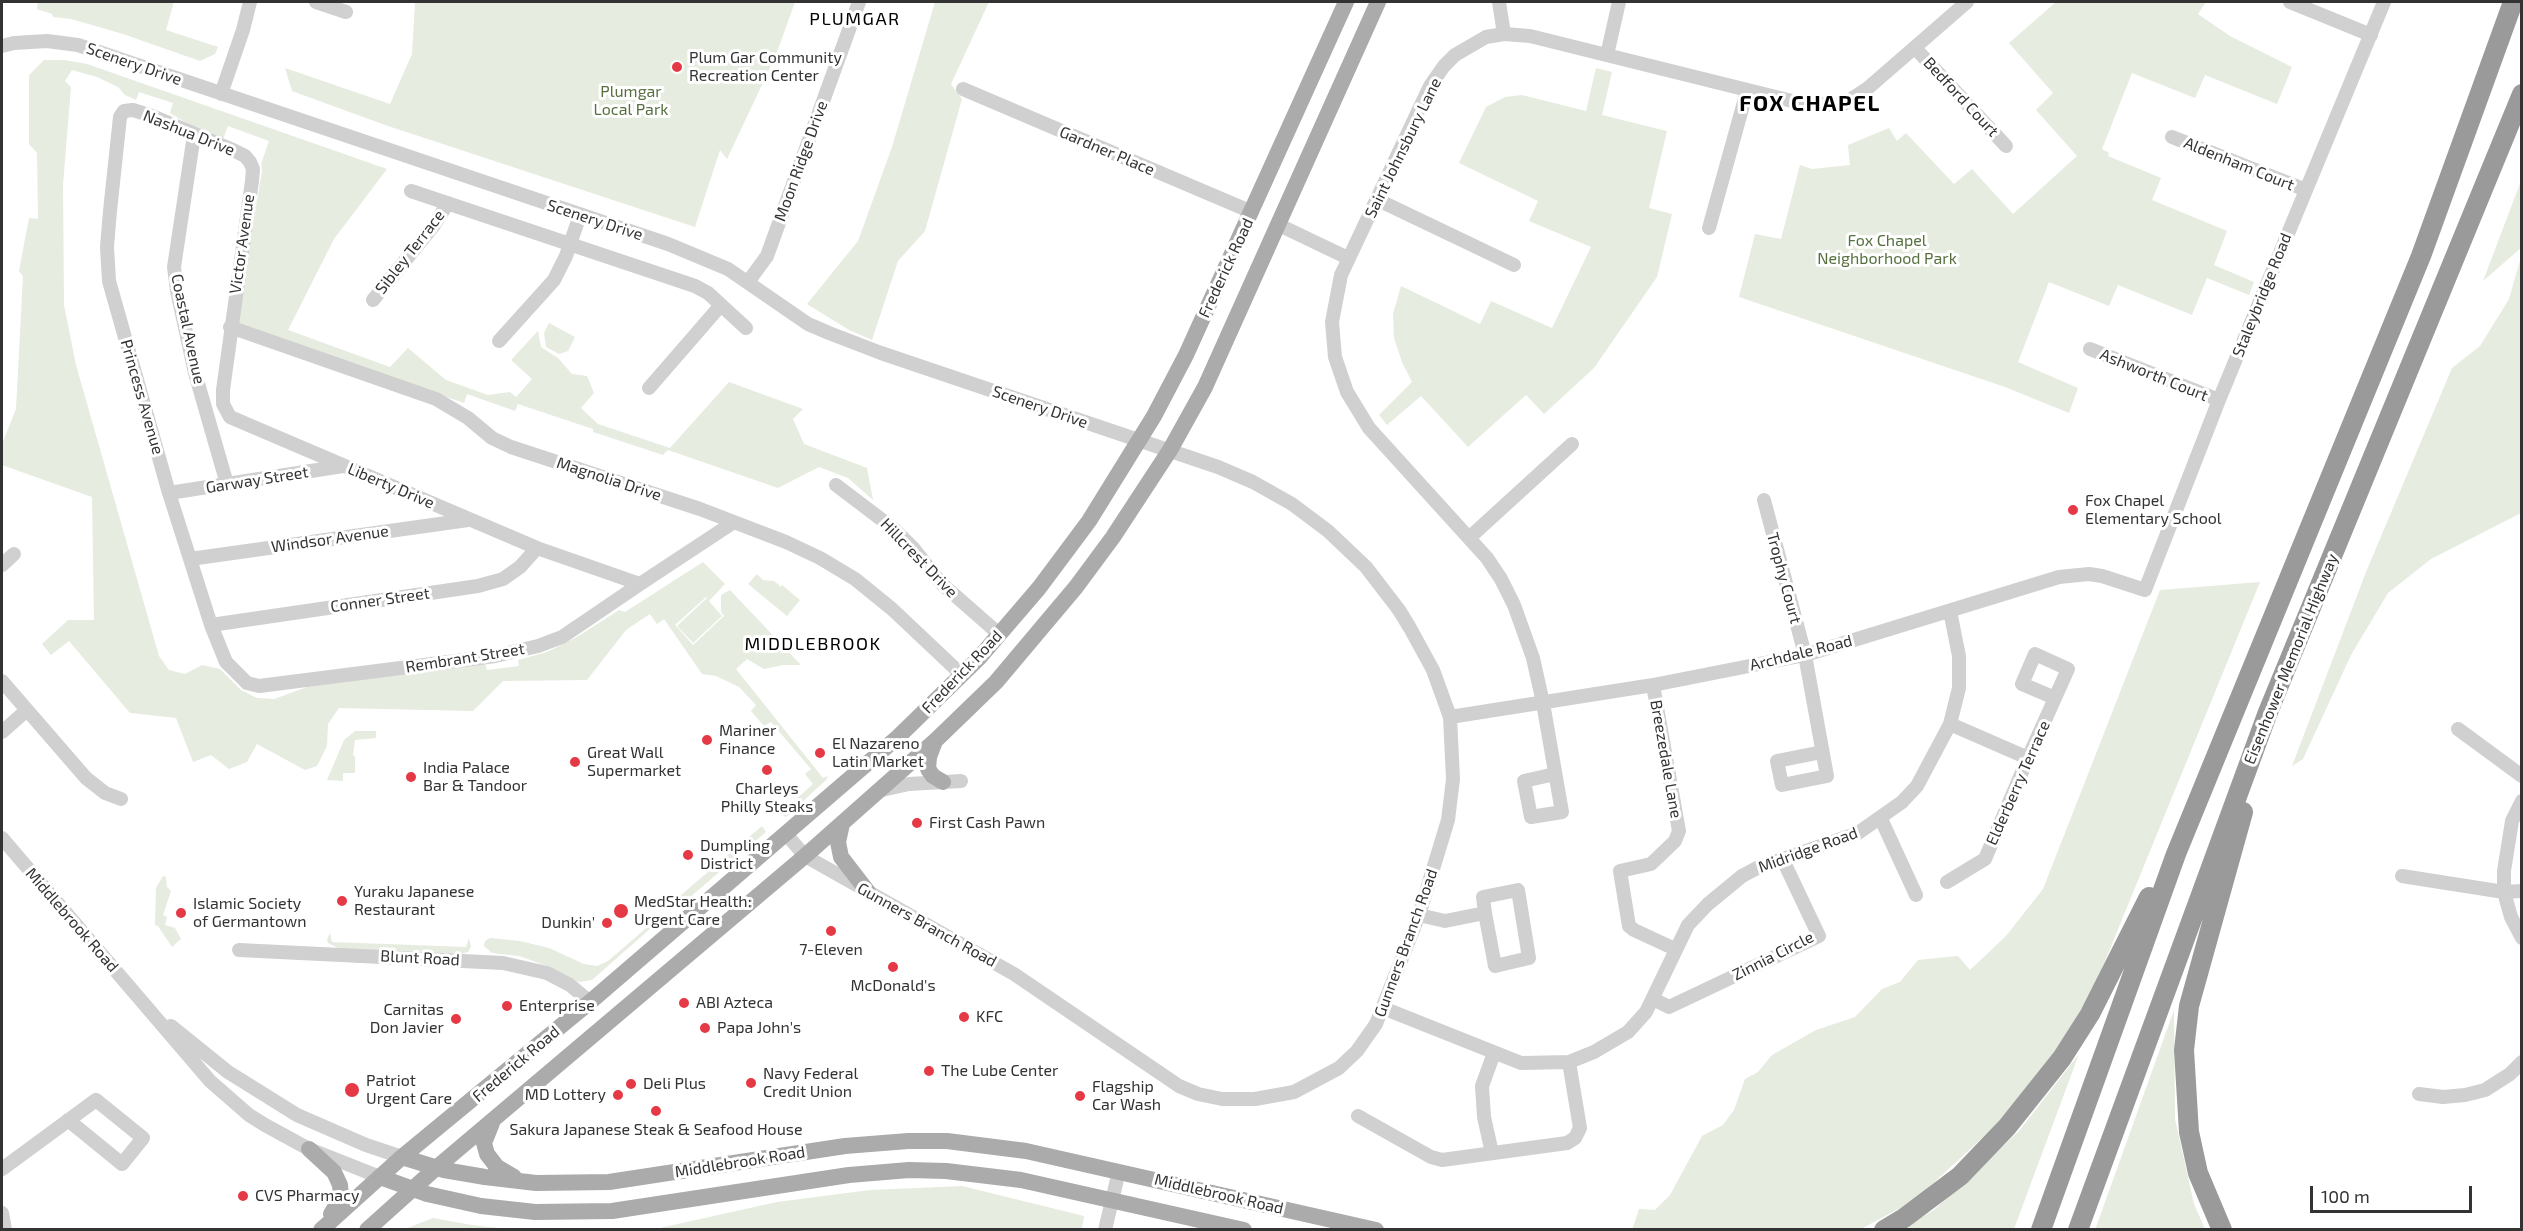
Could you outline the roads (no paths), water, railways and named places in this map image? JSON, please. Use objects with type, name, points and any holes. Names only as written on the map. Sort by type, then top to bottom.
[{"type":"highway","points":[[2041,1230],[2176,855],[2421,256],[2513,2]]},
{"type":"highway","name":"Eisenhower Memorial Highway","points":[[2078,1230],[2264,723],[2522,94]]},
{"type":"highway","points":[[2222,1230],[2198,1173],[2189,1132],[2184,1050],[2189,1006],[2225,873],[2293,652]]},
{"type":"highway","points":[[1884,1230],[1904,1218],[1960,1176],[2007,1126],[2062,1058],[2090,1014],[2194,809]]},
{"type":"main road","name":"Frederick Road","points":[[321,1229],[402,1157],[590,1002],[898,737],[962,675],[1038,588],[1089,521],[1139,440],[1186,355],[1346,2]]},
{"type":"main road","name":"Frederick Road","points":[[366,1230],[436,1167],[880,791],[996,682],[1076,586],[1113,537],[1170,450],[1205,387],[1378,2]]},
{"type":"main road","points":[[936,740],[930,752],[928,765],[933,776],[944,782]]},
{"type":"main road","points":[[842,824],[838,842],[841,857],[868,892]]},
{"type":"main road","points":[[493,1120],[484,1143],[486,1154],[497,1167],[520,1181]]},
{"type":"main road","name":"Middlebrook Road","points":[[402,1157],[436,1167],[520,1181],[609,1182],[845,1146],[908,1141],[947,1141],[1026,1151],[1376,1230]]},
{"type":"main road","points":[[309,1149],[334,1172],[340,1185],[340,1197],[321,1229]]},
{"type":"main road","name":"Middlebrook Road","points":[[380,1177],[444,1199],[503,1209],[535,1212],[612,1212],[849,1175],[909,1170],[946,1171],[1021,1180],[1244,1230]]},
{"type":"street","points":[[221,94],[250,2]]},
{"type":"street","points":[[316,2],[346,12]]},
{"type":"street","name":"Moon Ridge Drive","points":[[748,282],[767,256],[859,2]]},
{"type":"street","points":[[1499,2],[1504,34]]},
{"type":"street","points":[[1607,55],[1619,2]]},
{"type":"street","name":"Saint Johnsbury Lane","points":[[1556,774],[1533,658],[1514,604],[1501,579],[1469,538],[1369,428],[1347,392],[1335,357],[1332,322],[1341,275],[1430,86],[1444,66],[1469,46],[1486,38],[1504,34],[1530,36],[1800,103],[1842,105],[1868,88],[1967,2]]},
{"type":"street","points":[[2290,2],[2371,35]]},
{"type":"street","name":"Staleybridge Road","points":[[2145,590],[2219,400],[2384,2]]},
{"type":"street","name":"Scenery Drive","points":[[2,46],[46,41],[78,45],[707,258],[748,282],[808,324],[829,333],[881,353],[1170,450]]},
{"type":"street","name":"Bedford Court","points":[[1916,48],[2007,146]]},
{"type":"street","name":"Gardner Place","points":[[963,89],[1252,212]]},
{"type":"street","points":[[1709,228],[1747,91]]},
{"type":"street","name":"Nashua Drive","points":[[124,111],[133,110],[152,116],[233,150],[245,156],[250,162]]},
{"type":"street","name":"Princess Avenue","points":[[124,111],[120,117],[117,138],[107,266],[109,281],[169,493],[211,625],[226,662],[236,673]]},
{"type":"street","name":"Coastal Avenue","points":[[194,135],[174,267],[195,373],[227,484]]},
{"type":"street","name":"Aldenham Court","points":[[2172,137],[2306,190]]},
{"type":"street","name":"Victor Avenue","points":[[230,327],[252,181],[253,169],[250,162]]},
{"type":"street","points":[[411,191],[695,286],[708,293],[746,328]]},
{"type":"street","points":[[1378,200],[1514,265]]},
{"type":"street","name":"Sibley Terrace","points":[[373,300],[434,225],[448,203]]},
{"type":"street","points":[[499,341],[552,283],[570,245],[580,215]]},
{"type":"street","points":[[1279,225],[1348,258]]},
{"type":"street","points":[[649,388],[721,305]]},
{"type":"street","name":"Liberty Drive","points":[[230,327],[223,405],[227,414],[235,420],[537,548],[640,584]]},
{"type":"street","name":"Magnolia Drive","points":[[230,327],[436,399],[468,418],[492,438],[512,447],[734,522],[820,558],[855,579],[892,609],[962,675]]},
{"type":"street","name":"Ashworth Court","points":[[2090,349],[2219,400]]},
{"type":"street","points":[[1469,538],[1572,444]]},
{"type":"street","name":"Gunners Branch Road","points":[[786,834],[805,856],[1014,974],[1179,1086],[1198,1094],[1222,1099],[1255,1099],[1294,1092],[1339,1068],[1358,1052],[1376,1024],[1383,1008],[1419,915],[1448,820],[1453,779],[1450,717],[1433,670],[1419,645],[1399,610],[1366,567],[1328,531],[1292,504],[1253,482],[1170,450]]},
{"type":"street","name":"Garway Street","points":[[169,493],[346,466]]},
{"type":"street","name":"Hillcrest Drive","points":[[836,485],[894,529],[914,549],[942,584],[999,634]]},
{"type":"street","name":"Trophy Court","points":[[1764,500],[1805,655],[1822,752]]},
{"type":"street","name":"Windsor Avenue","points":[[190,559],[470,519]]},
{"type":"street","name":"Rembrant Street","points":[[236,673],[247,682],[259,686],[495,656],[538,646],[562,637],[734,522]]},
{"type":"street","name":"Conner Street","points":[[211,625],[478,586],[503,579],[520,567],[537,548]]},
{"type":"street","points":[[2,565],[14,554]]},
{"type":"street","name":"Archdale Road","points":[[1450,717],[1653,685],[1805,655],[2059,577],[2079,574],[2102,576],[2145,590]]},
{"type":"street","name":"Midridge Road","points":[[1383,1008],[1521,1063],[1569,1062],[1594,1052],[1628,1032],[1646,1012],[1688,926],[1708,904],[1742,876],[1782,858],[1837,842],[1858,833],[1881,819],[1917,786],[1950,724],[1959,688],[1959,656],[1950,611]]},
{"type":"street","points":[[2,681],[86,778],[105,793],[121,799]]},
{"type":"street","name":"Breezedale Lane","points":[[1653,685],[1679,831],[1675,841],[1651,864],[1620,872],[1629,926],[1675,949]]},
{"type":"street","name":"Elderberry Terrace","points":[[1947,882],[1985,859],[2055,698]]},
{"type":"street","points":[[2,732],[27,710]]},
{"type":"street","points":[[1950,724],[2028,758]]},
{"type":"street","points":[[2458,729],[2522,776]]},
{"type":"street","points":[[880,791],[899,785],[961,781]]},
{"type":"street","points":[[2522,801],[2512,821],[2508,836],[2504,871],[2504,892],[2511,917],[2522,938]]},
{"type":"street","points":[[1881,819],[1916,895]]},
{"type":"street","name":"Middlebrook Road","points":[[2,838],[210,1081],[249,1115],[309,1149],[380,1177]]},
{"type":"street","name":"Zinnia Circle","points":[[1653,999],[1669,1007],[1819,936],[1782,858]]},
{"type":"street","points":[[2402,876],[2504,892],[2522,891]]},
{"type":"street","points":[[1518,890],[1529,958],[1495,966],[1485,913],[1483,897],[1518,890]]},
{"type":"street","points":[[1419,915],[1445,921],[1485,913]]},
{"type":"street","name":"Blunt Road","points":[[239,950],[512,964],[547,973],[570,985],[590,1002]]},
{"type":"street","name":"Middlebrook Road","points":[[143,1001],[188,1041],[228,1072],[266,1096],[324,1128],[402,1157]]},
{"type":"street","points":[[1492,1153],[1482,1105],[1482,1086],[1494,1053]]},
{"type":"street","points":[[1358,1116],[1431,1157],[1442,1160],[1567,1143],[1575,1138],[1580,1128],[1569,1062]]},
{"type":"street","points":[[2419,1094],[2443,1097],[2485,1090],[2510,1074],[2522,1062]]},
{"type":"street","points":[[2,1169],[68,1120],[96,1100],[143,1138],[122,1164],[68,1120]]},
{"type":"street","points":[[1105,1230],[1119,1171]]},
{"type":"street","points":[[2,1213],[5,1230]]},
{"type":"place","name":"Plum Gar Community Recreation Center","points":[[677,67]]},
{"type":"place","name":"Fox Chapel Elementary School","points":[[2073,510]]},
{"type":"place","name":"Mariner Finance","points":[[707,740]]},
{"type":"place","name":"El Nazareno Latin Market","points":[[820,753]]},
{"type":"place","name":"Great Wall Supermarket","points":[[575,762]]},
{"type":"place","name":"Charleys Philly Steaks","points":[[767,770]]},
{"type":"place","name":"India Palace Bar & Tandoor","points":[[411,777]]},
{"type":"place","name":"First Cash Pawn","points":[[917,823]]},
{"type":"place","name":"Dumpling District","points":[[688,855]]},
{"type":"place","name":"Yuraku Japanese Restaurant","points":[[342,901]]},
{"type":"place","name":"MedStar Health: Urgent Care","points":[[621,911]]},
{"type":"place","name":"Islamic Society of Germantown","points":[[181,913]]},
{"type":"place","name":"Dunkin'","points":[[607,923]]},
{"type":"place","name":"7-Eleven","points":[[831,931]]},
{"type":"place","name":"McDonald's","points":[[893,967]]},
{"type":"place","name":"ABI Azteca","points":[[684,1003]]},
{"type":"place","name":"Enterprise","points":[[507,1006]]},
{"type":"place","name":"KFC","points":[[964,1017]]},
{"type":"place","name":"Carnitas Don Javier","points":[[456,1019]]},
{"type":"place","name":"Papa John's","points":[[705,1028]]},
{"type":"place","name":"The Lube Center","points":[[929,1071]]},
{"type":"place","name":"Navy Federal Credit Union","points":[[751,1083]]},
{"type":"place","name":"Deli Plus","points":[[631,1084]]},
{"type":"place","name":"Patriot Urgent Care","points":[[352,1090]]},
{"type":"place","name":"MD Lottery","points":[[618,1095]]},
{"type":"place","name":"Flagship Car Wash","points":[[1080,1096]]},
{"type":"place","name":"Sakura Japanese Steak & Seafood House","points":[[656,1111]]},
{"type":"place","name":"CVS Pharmacy","points":[[243,1196]]},
{"type":"district","name":"PLUMGAR","points":[[855,19]]},
{"type":"district","name":"FOX CHAPEL","points":[[1810,104]]},
{"type":"district","name":"MIDDLEBROOK","points":[[813,644]]},
{"type":"park label","name":"Plumgar Local Park","points":[[631,101]]},
{"type":"park label","name":"Fox Chapel Neighborhood Park","points":[[1887,250]]}]
